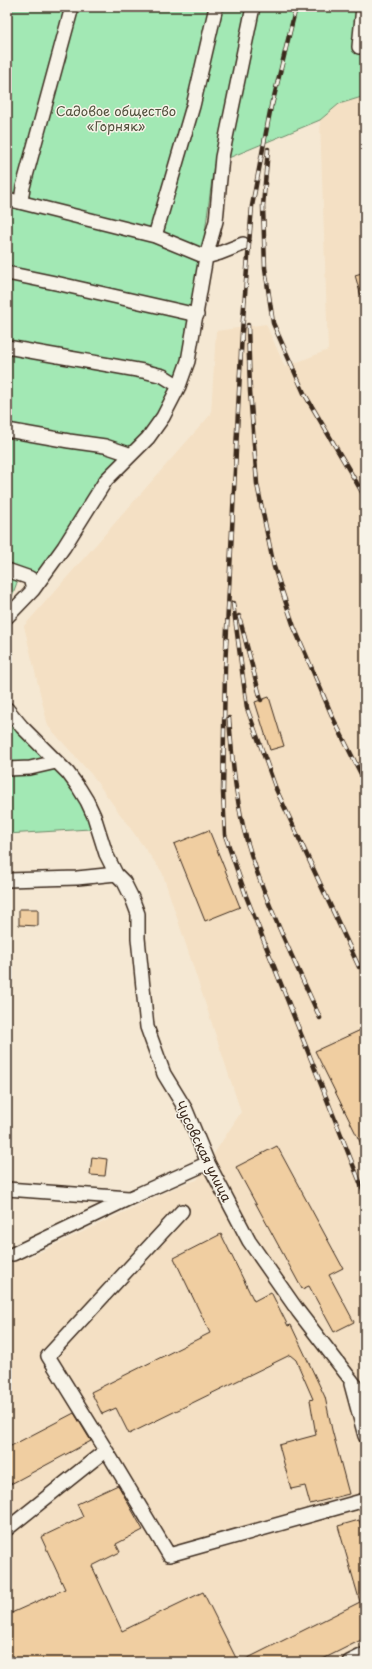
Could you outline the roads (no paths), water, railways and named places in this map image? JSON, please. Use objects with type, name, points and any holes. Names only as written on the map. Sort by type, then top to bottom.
[{"type":"street","points":[[21,201],[23,187],[72,7]]},
{"type":"street","points":[[155,236],[193,106],[216,7]]},
{"type":"street","points":[[7,617],[33,590],[64,547],[106,480],[148,438],[163,417],[179,386],[188,361],[206,257],[216,221],[222,157],[253,7]]},
{"type":"street","points":[[359,47],[363,7]]},
{"type":"street","points":[[7,199],[21,201],[155,236],[206,257],[243,244]]},
{"type":"street","points":[[7,273],[197,315]]},
{"type":"street","points":[[7,347],[143,371],[163,376],[179,386]]},
{"type":"street","points":[[7,430],[105,446],[126,453],[129,457]]},
{"type":"street","points":[[7,570],[30,578],[33,590]]},
{"type":"street","name":"Чусовская улица","points":[[7,709],[68,773],[87,801],[106,854],[116,874],[124,882],[138,914],[138,938],[147,1027],[164,1074],[186,1110],[208,1163],[249,1241],[298,1311],[365,1398]]},
{"type":"street","points":[[7,769],[30,768],[56,762]]},
{"type":"street","points":[[7,880],[77,878],[116,874]]},
{"type":"street","points":[[13,1254],[130,1198],[208,1163]]},
{"type":"street","points":[[7,1189],[130,1198]]},
{"type":"street","points":[[182,1211],[48,1356],[169,1555],[365,1500]]},
{"type":"street","points":[[349,1379],[365,1436]]},
{"type":"street","points":[[7,1529],[106,1450]]},
{"type":"street","points":[[349,1662],[365,1654]]},
{"type":"railway","points":[[272,105],[296,7]]},
{"type":"railway","points":[[272,101],[252,206],[242,332],[225,668],[223,792],[225,835],[246,896],[365,1195]]},
{"type":"railway","points":[[268,149],[263,206],[265,268],[273,323],[304,393],[365,497]]},
{"type":"railway","points":[[248,325],[250,391],[257,484],[274,567],[294,627],[333,718],[365,782]]},
{"type":"railway","points":[[233,603],[247,708],[276,789],[359,967]]},
{"type":"railway","points":[[239,616],[261,700]]},
{"type":"railway","points":[[229,718],[238,802],[251,854],[278,926],[320,1018]]},
{"type":"park label","name":"Садовое общество «Горняк»","points":[[116,118]]}]
